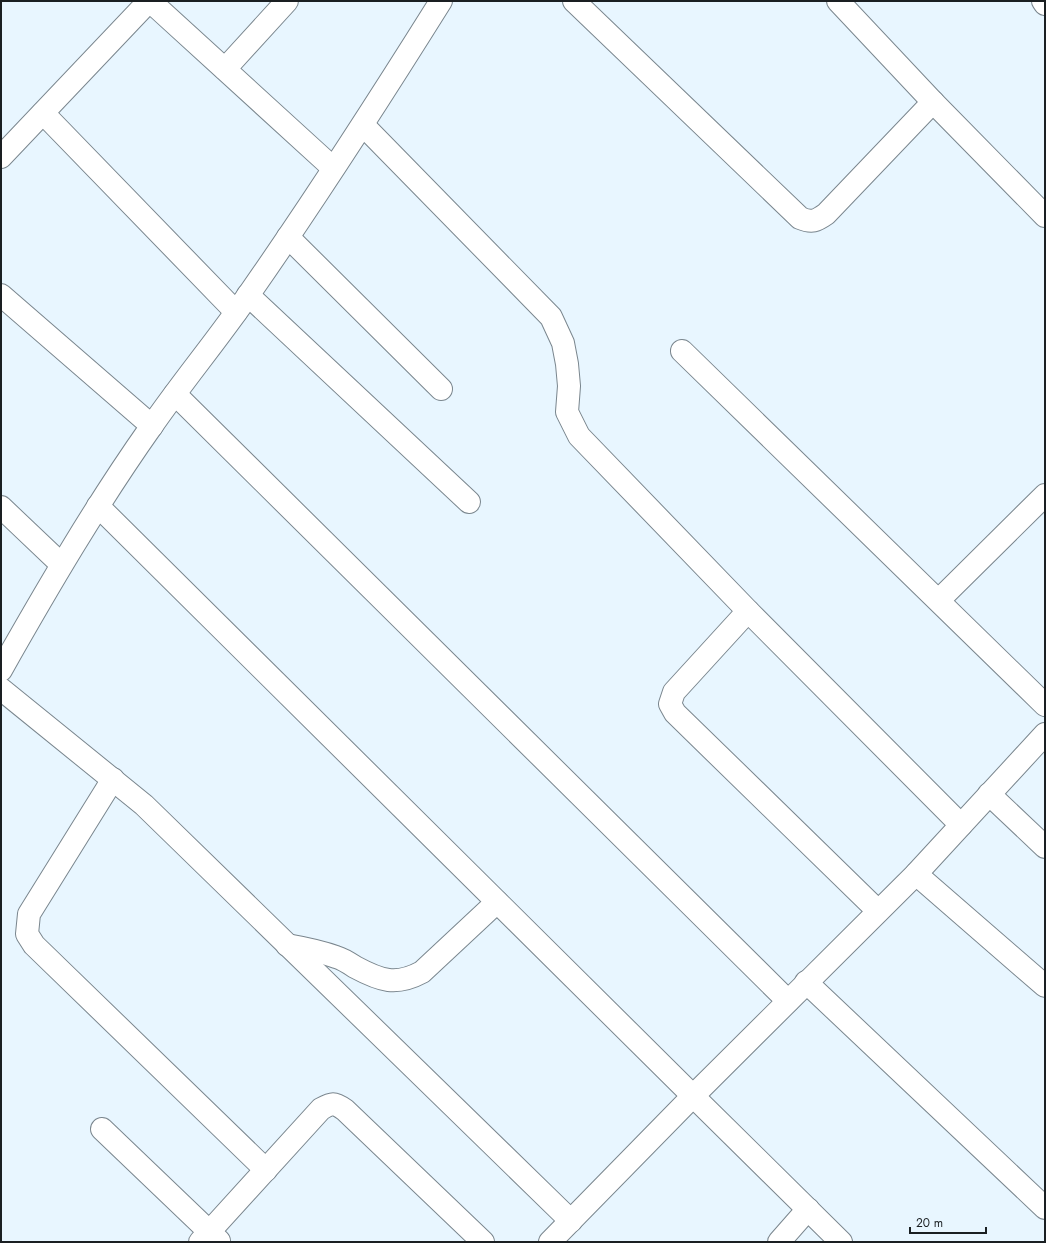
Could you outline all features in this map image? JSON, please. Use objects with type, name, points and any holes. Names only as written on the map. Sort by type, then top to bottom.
[{"type":"street","points":[[1,157],[150,1],[333,168]]},
{"type":"street","points":[[225,69],[287,1]]},
{"type":"street","points":[[1,670],[62,564],[98,506],[152,426],[242,304],[288,237],[363,125],[442,1]]},
{"type":"street","points":[[574,1],[800,218],[809,222],[818,220],[826,214],[934,102]]},
{"type":"street","points":[[838,1],[1045,216]]},
{"type":"street","points":[[1042,1],[1045,4]]},
{"type":"street","points":[[43,113],[242,304],[469,502]]},
{"type":"street","points":[[363,125],[551,317],[563,343],[567,364],[569,386],[567,412],[579,436],[748,611],[961,825]]},
{"type":"street","points":[[288,237],[442,389]]},
{"type":"street","points":[[1,295],[152,426]]},
{"type":"street","points":[[682,351],[1045,705]]},
{"type":"street","points":[[175,394],[788,1001]]},
{"type":"street","points":[[939,600],[1045,495]]},
{"type":"street","points":[[98,506],[841,1242]]},
{"type":"street","points":[[1,508],[62,564]]},
{"type":"street","points":[[748,611],[674,692],[670,704],[675,713],[878,911]]},
{"type":"street","points":[[1,689],[144,805],[571,1221]]},
{"type":"street","points":[[550,1242],[806,982],[916,874],[1045,734]]},
{"type":"street","points":[[112,779],[29,914],[27,934],[34,945],[266,1170]]},
{"type":"street","points":[[989,794],[1045,847]]},
{"type":"street","points":[[916,874],[1045,986]]},
{"type":"street","points":[[287,945],[338,957],[367,973],[386,980],[398,982],[410,979],[422,972],[497,902]]},
{"type":"street","points":[[806,982],[1045,1208]]},
{"type":"street","points":[[102,1128],[210,1239],[266,1170],[321,1109],[331,1104],[337,1105],[345,1110],[483,1242]]},
{"type":"street","points":[[779,1242],[808,1209]]}]
